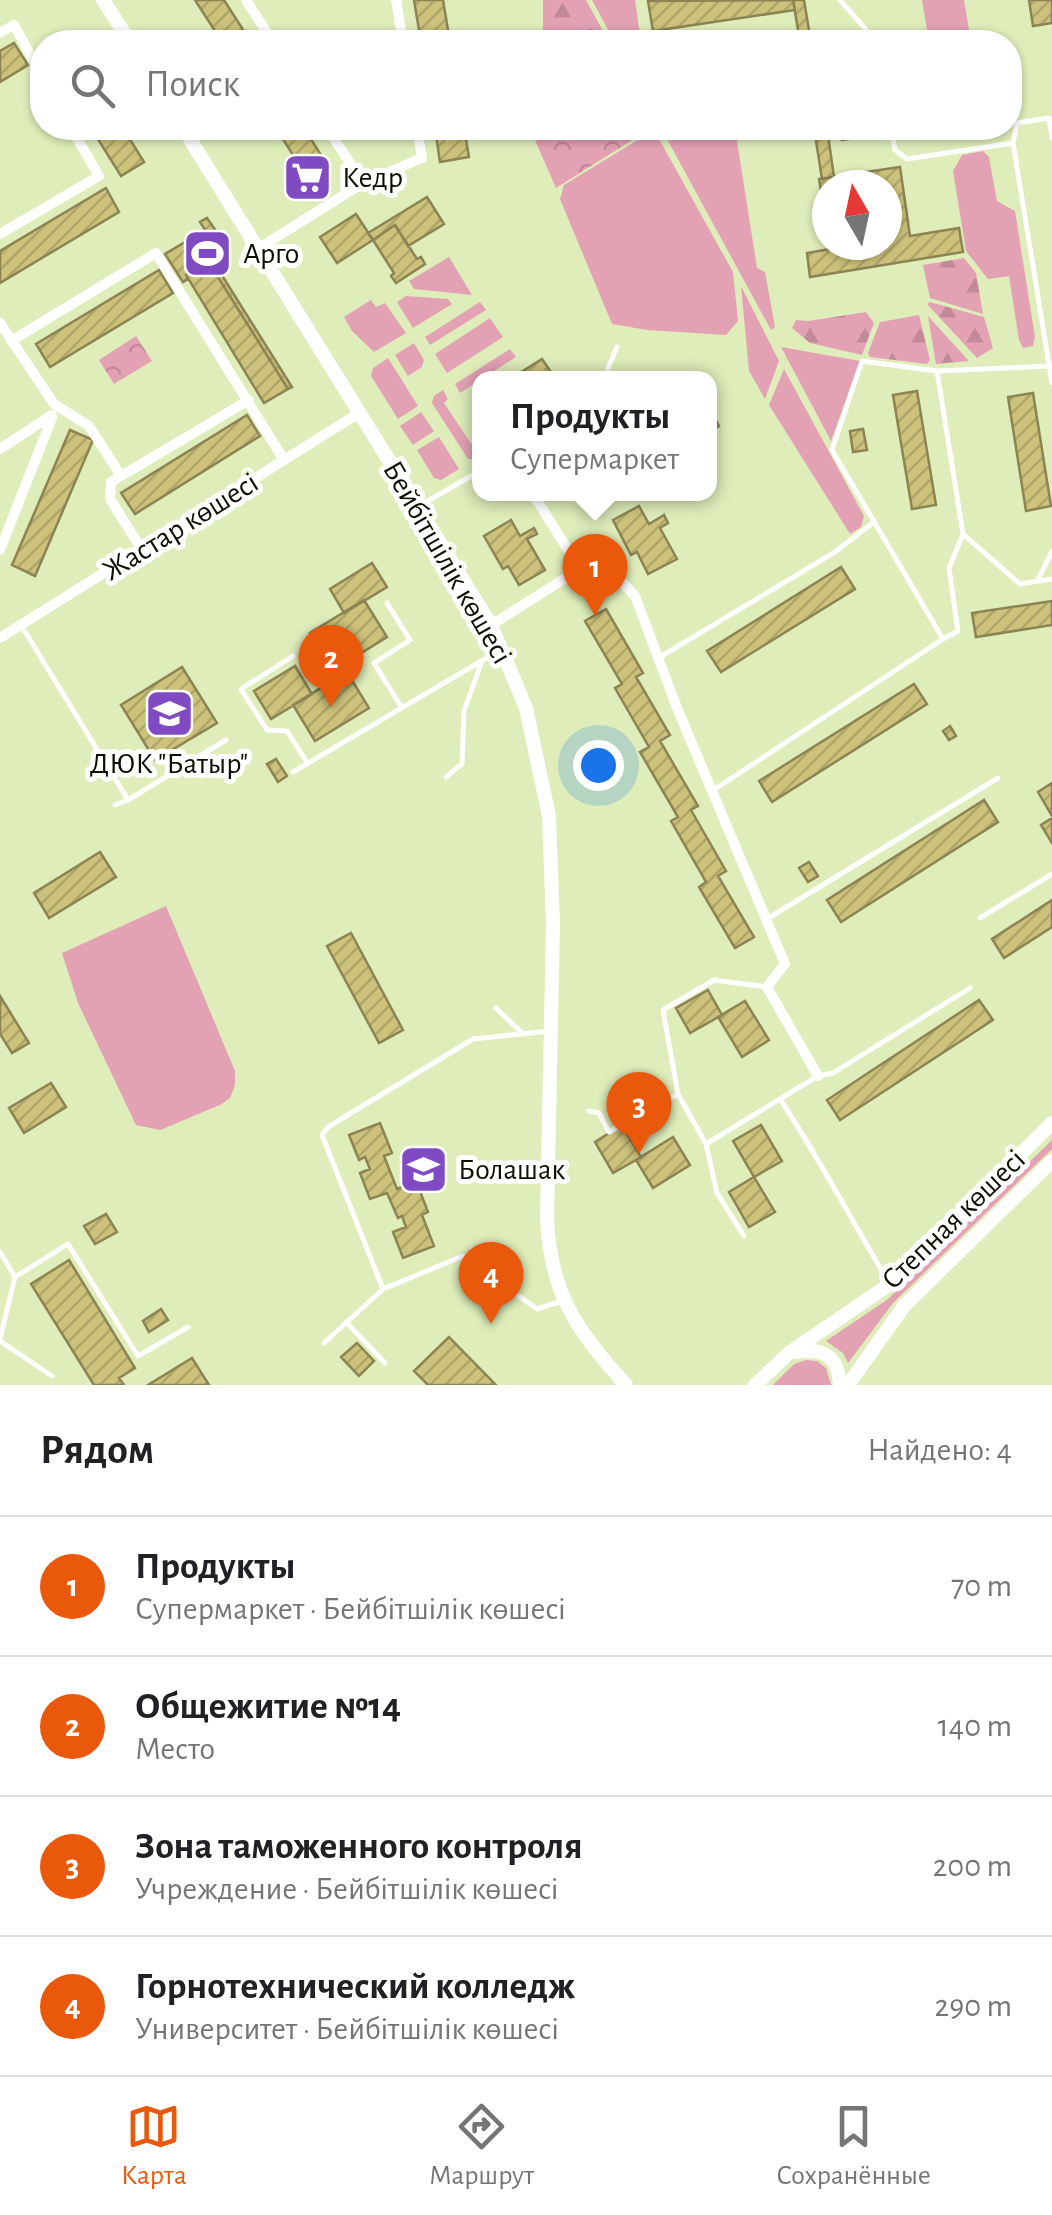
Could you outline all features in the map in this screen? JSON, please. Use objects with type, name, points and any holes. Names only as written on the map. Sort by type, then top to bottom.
[{"type":"street","points":[[103,0],[122,30]]},
{"type":"street","points":[[246,0],[265,30]]},
{"type":"street","points":[[396,0],[401,30]]},
{"type":"street","points":[[0,33],[14,25],[30,54]]},
{"type":"street","points":[[0,234],[99,176],[79,140]]},
{"type":"street","name":"Бейбітшілік көшесі","points":[[191,140],[491,625],[526,708],[549,816],[553,924],[550,1264],[562,1300],[583,1336],[626,1385]]},
{"type":"street","points":[[336,140],[362,182]]},
{"type":"street","points":[[260,248],[362,182],[422,158],[419,140]]},
{"type":"street","points":[[11,341],[156,253],[284,460]]},
{"type":"street","points":[[0,323],[54,404],[89,426],[122,476]]},
{"type":"street","points":[[142,550],[110,499],[111,482],[249,400]]},
{"type":"street","points":[[0,550],[54,404]]},
{"type":"street","name":"Жастар көшесі","points":[[0,638],[359,414]]},
{"type":"street","points":[[0,449],[52,418]]},
{"type":"street","points":[[538,501],[580,569]]},
{"type":"street","points":[[491,625],[580,569],[599,569],[619,579],[635,596],[785,964],[767,987],[818,1076]]},
{"type":"street","name":"Степная көшесі","points":[[756,1385],[789,1352],[890,1284],[1052,1123]]},
{"type":"street","name":"Степная көшесі","points":[[848,1385],[904,1306],[1052,1161]]},
{"type":"street","points":[[789,1352],[820,1350],[838,1370],[840,1385]]},
{"type":"lane","points":[[840,0],[866,30]]},
{"type":"lane","points":[[1022,122],[1049,118],[1052,138]]},
{"type":"lane","points":[[893,140],[894,150],[907,158],[1013,143]]},
{"type":"lane","points":[[1014,140],[1052,383]]},
{"type":"lane","points":[[608,371],[618,347]]},
{"type":"lane","points":[[943,639],[832,450],[862,360],[936,371],[1051,366]]},
{"type":"lane","points":[[712,790],[958,631],[949,568],[963,534],[936,371]]},
{"type":"lane","points":[[420,506],[472,475]]},
{"type":"lane","points":[[660,657],[835,552],[874,522]]},
{"type":"lane","points":[[963,534],[1020,584],[1052,579]]},
{"type":"lane","points":[[1037,582],[1052,552]]},
{"type":"lane","points":[[387,604],[410,640],[374,663],[402,708]]},
{"type":"lane","points":[[20,626],[128,800]]},
{"type":"lane","points":[[293,772],[502,649]]},
{"type":"lane","points":[[293,656],[241,689],[267,730],[286,731],[308,764]]},
{"type":"lane","points":[[446,778],[462,764],[464,711],[482,661]]},
{"type":"lane","points":[[115,805],[226,740]]},
{"type":"lane","points":[[767,919],[998,778]]},
{"type":"lane","points":[[980,918],[1052,874]]},
{"type":"lane","points":[[744,1236],[717,1193],[706,1144],[678,1094],[663,1010],[714,980],[767,987]]},
{"type":"lane","points":[[706,1144],[970,988]]},
{"type":"lane","points":[[496,1008],[524,1035]]},
{"type":"lane","points":[[382,1289],[322,1134],[473,1039],[550,1031]]},
{"type":"lane","points":[[590,1111],[598,1112],[609,1132],[678,1094]]},
{"type":"lane","points":[[780,1099],[890,1284]]},
{"type":"lane","points":[[15,1277],[68,1244],[138,1356],[188,1327]]},
{"type":"lane","points":[[0,1252],[15,1277],[0,1340],[52,1376]]},
{"type":"lane","points":[[324,1343],[382,1289],[463,1256],[537,1309],[562,1300]]},
{"type":"lane","points":[[346,1322],[384,1364]]},
{"type":"green space","points":[[543,0],[586,0],[602,30],[543,30]]},
{"type":"green space","points":[[592,0],[635,0],[639,30],[608,30]]},
{"type":"green space","points":[[922,0],[964,0],[969,30],[927,30]]},
{"type":"green space","points":[[535,140],[632,140],[556,188]]},
{"type":"green space","points":[[638,140],[660,140],[733,272],[738,321],[726,335],[612,324],[560,199],[564,185]]},
{"type":"green space","points":[[668,140],[737,140],[757,268],[765,272],[775,327],[771,330]]},
{"type":"green space","points":[[983,151],[989,157],[997,201],[1015,211],[1035,337],[1033,346],[1023,348],[1019,340],[1009,276],[988,279],[966,251],[953,171],[962,155]]},
{"type":"green space","points":[[449,257],[472,295],[414,289],[409,281]]},
{"type":"green space","points":[[964,258],[976,273],[983,314],[930,298],[923,265]]},
{"type":"green space","points":[[741,286],[779,361],[765,399],[749,371]]},
{"type":"green space","points":[[406,296],[448,299],[452,304],[413,328],[397,302]]},
{"type":"green space","points":[[371,300],[376,307],[385,303],[406,333],[374,352],[352,331],[344,317]]},
{"type":"green space","points":[[480,302],[486,310],[430,345],[425,337]]},
{"type":"green space","points":[[927,304],[984,317],[993,348],[977,358]]},
{"type":"green space","points":[[866,312],[874,323],[862,355],[810,343],[792,328],[796,320]]},
{"type":"green space","points":[[919,315],[930,360],[927,364],[870,357],[868,353],[880,322]]},
{"type":"green space","points":[[928,316],[969,361],[936,364]]},
{"type":"green space","points":[[490,318],[503,337],[447,373],[435,354]]},
{"type":"green space","points":[[136,336],[152,361],[114,384],[99,360]]},
{"type":"green space","points":[[414,343],[424,360],[422,367],[408,376],[395,355]]},
{"type":"green space","points":[[781,347],[860,361],[831,441]]},
{"type":"green space","points":[[510,349],[516,357],[494,371],[475,371]]},
{"type":"green space","points":[[388,358],[418,406],[398,419],[371,376],[373,368]]},
{"type":"green space","points":[[784,369],[864,516],[861,527],[850,534],[769,405]]},
{"type":"green space","points":[[472,373],[472,385],[460,393],[455,384]]},
{"type":"green space","points":[[443,390],[448,399],[444,403],[472,445],[472,460],[432,403]]},
{"type":"green space","points":[[421,412],[434,431],[413,445],[400,426]]},
{"type":"green space","points":[[439,437],[459,469],[441,480],[434,478],[417,450]]},
{"type":"green space","points":[[166,906],[235,1071],[235,1085],[230,1098],[220,1105],[160,1130],[136,1125],[78,1003],[62,953]]},
{"type":"green space","points":[[1052,1140],[1052,1149],[893,1303],[848,1363],[843,1353],[826,1341],[888,1299]]},
{"type":"green space","points":[[817,1361],[826,1368],[831,1385],[773,1385],[794,1364]]},
{"type":"building","points":[[195,0],[224,0],[243,30],[214,30]]},
{"type":"building","points":[[414,0],[443,0],[448,30],[419,30]]},
{"type":"building","points":[[793,0],[795,10],[653,30],[648,1]]},
{"type":"building","points":[[793,0],[804,0],[809,30],[798,30]]},
{"type":"building","points":[[1029,0],[1052,0],[1052,23],[1033,26]]},
{"type":"building","points":[[14,43],[28,65],[0,82],[0,51]]},
{"type":"building","points":[[98,140],[130,140],[144,162],[121,176]]},
{"type":"building","points":[[284,140],[312,140],[328,166],[308,179]]},
{"type":"building","points":[[437,140],[466,140],[469,157],[440,162]]},
{"type":"building","points":[[816,140],[829,140],[833,170],[821,170]]},
{"type":"building","points":[[902,181],[910,236],[959,228],[963,252],[810,277],[807,253],[812,252],[812,260],[902,260]]},
{"type":"building","points":[[106,188],[119,212],[0,283],[0,251]]},
{"type":"building","points":[[427,197],[444,224],[408,246],[395,225],[373,240],[368,233]]},
{"type":"building","points":[[356,214],[373,240],[337,263],[320,237]]},
{"type":"building","points":[[207,218],[216,231],[209,236],[200,222]]},
{"type":"building","points":[[395,225],[417,259],[421,257],[425,264],[396,283],[373,240]]},
{"type":"building","points":[[197,235],[292,387],[288,389],[208,261],[186,275],[188,279],[183,282],[165,254]]},
{"type":"building","points":[[208,261],[288,389],[264,403],[186,275]]},
{"type":"building","points":[[159,270],[173,293],[50,367],[36,344]]},
{"type":"building","points":[[542,359],[550,371],[523,371]]},
{"type":"building","points":[[917,391],[936,505],[912,509],[893,395]]},
{"type":"building","points":[[1033,393],[1051,506],[1026,511],[1008,397]]},
{"type":"building","points":[[247,415],[260,436],[135,514],[121,493]]},
{"type":"building","points":[[863,429],[867,450],[853,452],[850,431]]},
{"type":"building","points":[[70,430],[93,440],[35,576],[12,565]]},
{"type":"building","points":[[639,506],[649,524],[664,515],[668,523],[660,528],[677,559],[648,574],[637,552],[631,555],[613,520]]},
{"type":"building","points":[[511,520],[520,536],[534,528],[537,534],[527,539],[545,570],[519,585],[508,566],[503,569],[484,536]]},
{"type":"building","points":[[372,563],[387,587],[344,613],[330,589]]},
{"type":"building","points":[[841,567],[855,589],[721,672],[707,651]]},
{"type":"building","points":[[364,600],[387,637],[342,665],[347,672],[338,678],[310,633]]},
{"type":"building","points":[[1052,601],[1052,625],[976,637],[972,613]]},
{"type":"building","points":[[606,609],[643,673],[636,677],[670,735],[660,741],[698,806],[691,810],[726,871],[718,876],[754,937],[735,948],[699,887],[706,882],[671,821],[678,817],[640,752],[649,747],[615,688],[622,684],[585,621]]},
{"type":"building","points":[[295,666],[312,694],[271,719],[254,691]]},
{"type":"building","name":"ДЮК \"Батыр\"","points":[[182,667],[217,723],[155,760],[121,705]]},
{"type":"building","points":[[347,672],[369,708],[315,741],[293,705]]},
{"type":"building","points":[[914,684],[927,704],[772,802],[759,781]]},
{"type":"building","points":[[950,726],[956,736],[949,740],[943,731]]},
{"type":"building","points":[[276,759],[287,776],[278,782],[267,764]]},
{"type":"building","points":[[1052,783],[1052,816],[1038,792]]},
{"type":"building","points":[[984,800],[998,822],[841,922],[827,900]]},
{"type":"building","points":[[1052,818],[1052,843],[1041,825]]},
{"type":"building","points":[[100,852],[116,877],[49,918],[34,893]]},
{"type":"building","points":[[809,862],[818,876],[808,882],[799,868]]},
{"type":"building","points":[[1052,900],[1052,927],[1004,958],[992,939]]},
{"type":"building","points":[[351,933],[403,1030],[379,1043],[327,946]]},
{"type":"building","points":[[708,990],[722,1015],[690,1033],[676,1008]]},
{"type":"building","points":[[0,996],[29,1043],[12,1053],[0,1034]]},
{"type":"building","points":[[979,1000],[993,1020],[840,1120],[827,1100]]},
{"type":"building","points":[[745,1001],[769,1040],[742,1057],[718,1017]]},
{"type":"building","points":[[51,1083],[66,1107],[24,1133],[9,1108]]},
{"type":"building","points":[[380,1123],[392,1153],[384,1156],[397,1189],[416,1181],[428,1212],[422,1215],[434,1246],[403,1258],[393,1232],[406,1227],[402,1216],[398,1218],[387,1193],[370,1199],[360,1173],[370,1169],[365,1157],[359,1160],[349,1135]]},
{"type":"building","points":[[622,1125],[641,1157],[613,1173],[595,1142]]},
{"type":"building","points":[[761,1125],[782,1161],[754,1177],[733,1141]]},
{"type":"building","points":[[673,1137],[690,1165],[653,1188],[636,1160]]},
{"type":"building","points":[[754,1177],[775,1212],[749,1227],[729,1192]]},
{"type":"building","points":[[106,1214],[117,1232],[95,1244],[84,1226]]},
{"type":"building","points":[[69,1260],[135,1368],[119,1378],[124,1385],[94,1385],[31,1284]]},
{"type":"building","points":[[161,1309],[168,1320],[149,1332],[143,1321]]},
{"type":"building","points":[[449,1337],[496,1385],[428,1385],[414,1371]]},
{"type":"building","points":[[357,1343],[374,1361],[359,1376],[341,1357]]},
{"type":"building","points":[[192,1358],[209,1385],[148,1385]]},
{"type":"place","name":"Кедр","points":[[307,177]]},
{"type":"place","name":"Арго","points":[[208,253]]},
{"type":"place","name":"Продукты","points":[[595,616]]},
{"type":"place","name":"Общежитие №14","points":[[331,707]]},
{"type":"place","name":"ДЮК \"Батыр\"","points":[[169,714]]},
{"type":"place","name":"Зона таможенного контроля","points":[[639,1154]]},
{"type":"place","name":"Болашак","points":[[423,1169]]},
{"type":"place","name":"Горнотехнический колледж","points":[[491,1324]]}]
